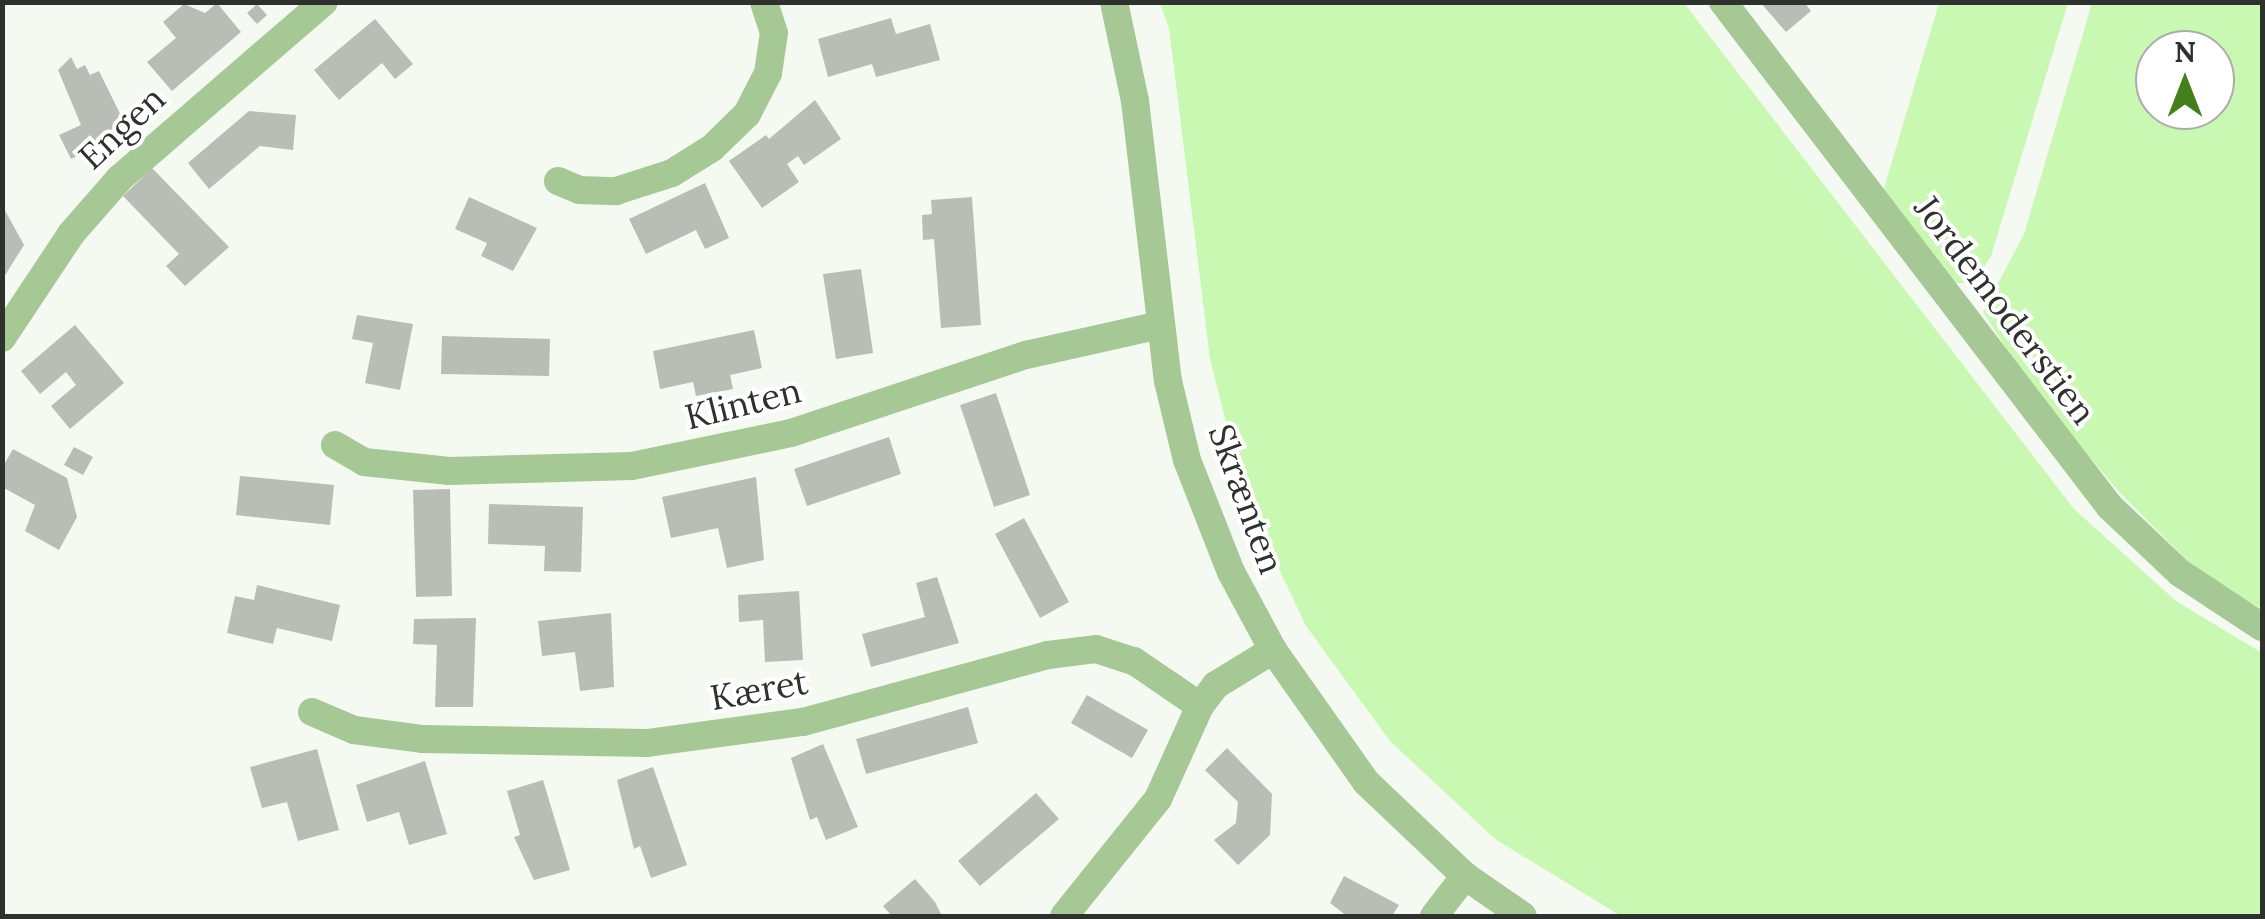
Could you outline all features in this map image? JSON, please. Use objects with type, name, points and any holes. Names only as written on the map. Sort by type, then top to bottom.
[{"type":"street","name":"Engen","points":[[2,338],[71,234],[112,187],[324,2]]},
{"type":"street","points":[[558,181],[600,192],[633,187],[672,172],[731,132],[756,100],[772,60],[774,33],[764,2]]},
{"type":"street","name":"Skrænten","points":[[1114,2],[1135,101],[1160,326],[1197,490],[1246,605],[1366,782],[1465,876],[1523,916]]},
{"type":"street","name":"Jordemoderstien","points":[[1723,2],[2110,507],[2180,573],[2262,627]]},
{"type":"street","name":"Klinten","points":[[335,444],[364,462],[450,471],[632,466],[791,433],[1026,355],[1160,326]]},
{"type":"street","name":"Kæret","points":[[312,712],[354,730],[441,740],[648,743],[804,722],[1048,655],[1096,649],[1134,661],[1200,706]]},
{"type":"street","points":[[1064,916],[1158,800],[1200,706],[1216,685],[1273,650]]},
{"type":"street","points":[[1434,916],[1465,876]]},
{"type":"green space","points":[[1160,3],[1684,3],[2074,509],[2176,601],[2262,653],[2262,916],[1621,916],[1495,839],[1390,741],[1306,626],[1245,497],[1210,359],[1169,28]]},
{"type":"green space","points":[[1939,3],[2068,3],[1991,256],[1974,283],[1952,283],[1882,195]]},
{"type":"green space","points":[[2092,3],[2262,3],[2262,609],[2199,572],[2121,494],[2032,389],[1983,312],[2024,234]]},
{"type":"building","points":[[1760,2],[1804,2],[1811,11],[1786,32]]},
{"type":"building","points":[[217,3],[241,32],[172,91],[147,62],[176,38],[163,22],[184,4],[205,13]]},
{"type":"building","points":[[257,4],[267,15],[257,24],[247,13]]},
{"type":"building","points":[[891,18],[896,34],[930,24],[940,60],[876,77],[872,64],[828,77],[818,39]]},
{"type":"building","points":[[375,19],[413,64],[395,79],[382,63],[339,100],[314,70]]},
{"type":"building","points":[[71,57],[77,69],[85,65],[90,75],[99,71],[129,132],[71,159],[59,135],[81,125],[58,70]]},
{"type":"building","points":[[815,100],[841,139],[804,165],[798,156],[787,164],[799,182],[762,208],[729,161],[766,135],[769,139]]},
{"type":"building","points":[[249,111],[296,115],[293,150],[260,146],[209,189],[188,163]]},
{"type":"building","points":[[152,168],[229,247],[185,286],[166,266],[179,254],[123,196]]},
{"type":"building","points":[[705,183],[729,238],[705,249],[696,230],[646,254],[629,219]]},
{"type":"building","points":[[469,197],[537,228],[513,271],[481,256],[487,243],[455,229]]},
{"type":"building","points":[[972,197],[981,325],[941,328],[934,239],[923,240],[922,215],[932,214],[931,200]]},
{"type":"building","points":[[2,205],[24,245],[2,280]]},
{"type":"building","points":[[861,269],[873,353],[836,359],[823,274]]},
{"type":"building","points":[[357,315],[413,324],[400,390],[365,383],[373,343],[352,339]]},
{"type":"building","points":[[75,325],[124,383],[70,429],[51,406],[76,385],[66,372],[40,394],[21,371]]},
{"type":"building","points":[[754,330],[762,368],[730,375],[733,389],[696,396],[693,382],[660,389],[653,351]]},
{"type":"building","points":[[442,336],[550,339],[549,376],[441,374]]},
{"type":"building","points":[[996,393],[1030,495],[994,507],[960,405]]},
{"type":"building","points":[[889,437],[901,474],[807,506],[794,469]]},
{"type":"building","points":[[74,447],[93,457],[83,475],[64,465]]},
{"type":"building","points":[[13,449],[67,478],[77,517],[59,550],[25,531],[35,505],[2,487],[2,468]]},
{"type":"building","points":[[240,476],[334,485],[330,525],[236,515]]},
{"type":"building","points":[[756,477],[764,560],[727,568],[718,528],[671,538],[662,497]]},
{"type":"building","points":[[450,489],[452,596],[416,597],[413,490]]},
{"type":"building","points":[[489,504],[583,507],[581,572],[544,571],[545,546],[488,544]]},
{"type":"building","points":[[1024,518],[1069,602],[1040,618],[995,534]]},
{"type":"building","points":[[937,577],[959,643],[871,667],[862,634],[925,617],[916,583]]},
{"type":"building","points":[[257,585],[340,605],[332,641],[277,628],[273,644],[227,633],[235,596],[254,600]]},
{"type":"building","points":[[799,591],[803,660],[765,662],[763,620],[739,622],[738,595]]},
{"type":"building","points":[[611,613],[614,687],[580,691],[575,652],[542,656],[538,621]]},
{"type":"building","points":[[476,618],[473,707],[435,707],[437,645],[413,644],[414,619]]},
{"type":"building","points":[[1087,695],[1148,730],[1132,758],[1071,723]]},
{"type":"building","points":[[968,707],[978,743],[866,774],[856,739]]},
{"type":"building","points":[[823,744],[858,827],[826,840],[817,817],[810,820],[791,758]]},
{"type":"building","points":[[1227,748],[1272,794],[1270,835],[1238,865],[1214,840],[1236,823],[1238,802],[1205,770]]},
{"type":"building","points":[[317,749],[339,830],[298,841],[287,802],[262,808],[250,767]]},
{"type":"building","points":[[425,761],[447,834],[409,845],[399,812],[367,822],[356,785]]},
{"type":"building","points":[[653,767],[687,865],[651,878],[640,846],[634,849],[617,780]]},
{"type":"building","points":[[543,780],[570,870],[534,880],[514,837],[520,835],[507,791]]},
{"type":"building","points":[[1036,793],[1059,819],[980,886],[958,861]]},
{"type":"building","points":[[1344,876],[1399,905],[1392,916],[1347,916],[1330,903]]},
{"type":"building","points":[[915,879],[942,916],[892,916],[883,906]]}]
